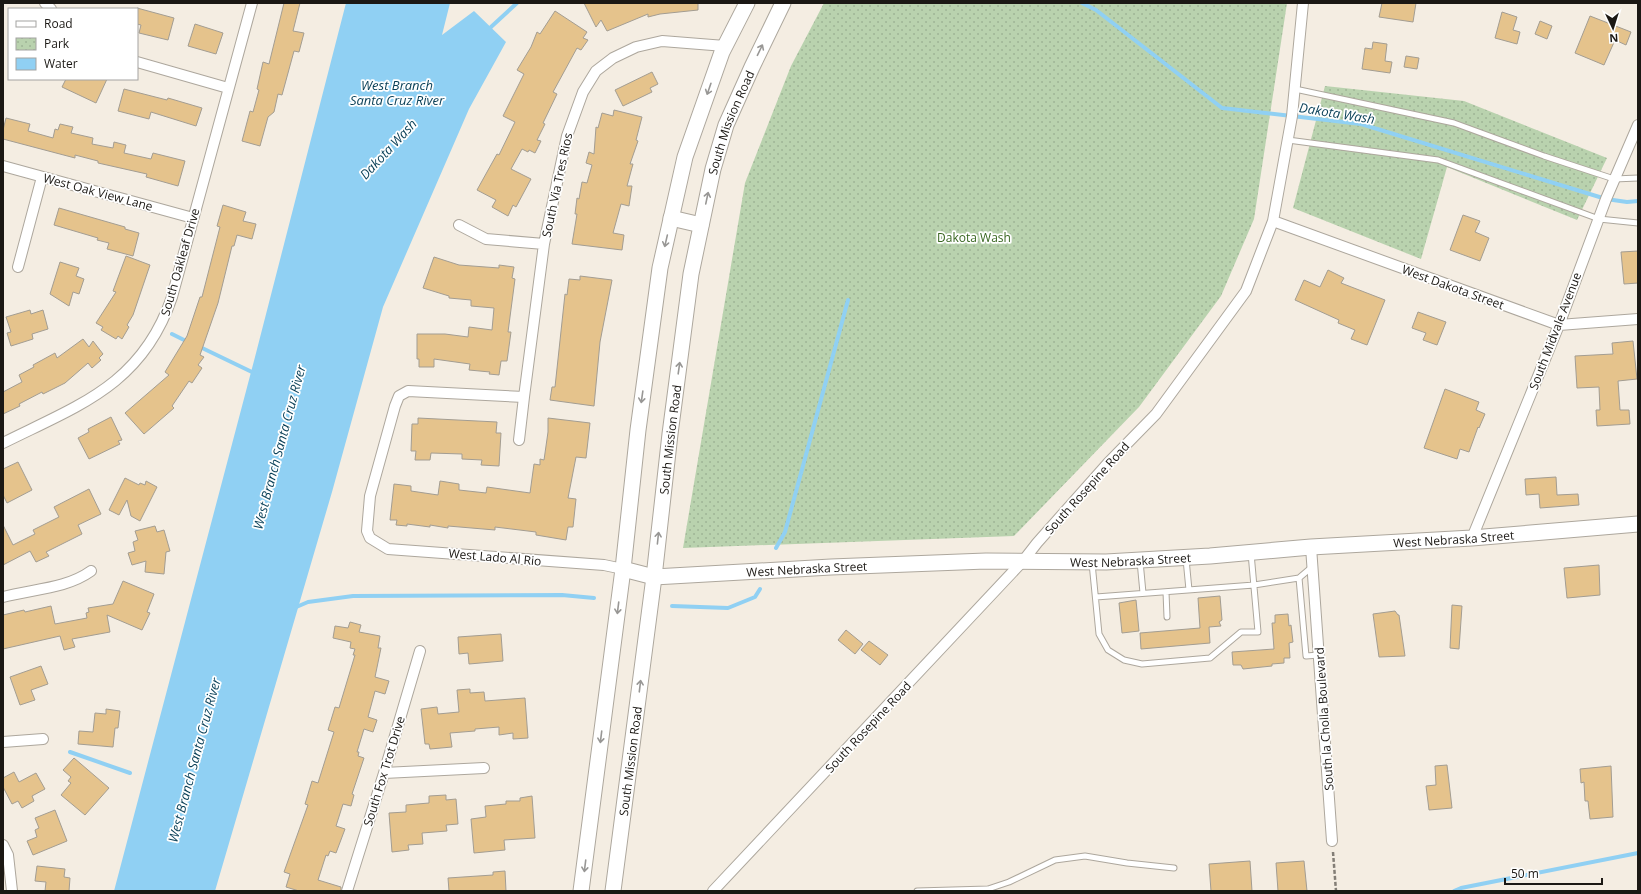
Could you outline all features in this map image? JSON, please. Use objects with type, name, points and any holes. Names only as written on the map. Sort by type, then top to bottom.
[{"type":"main road","points":[[581,891],[623,569],[638,430],[660,268],[685,157],[725,46],[747,3]]},
{"type":"main road","name":"South Mission Road","points":[[613,891],[654,577],[671,426],[691,274],[713,169],[726,125],[783,3]]},
{"type":"main road","points":[[671,218],[701,225]]},
{"type":"main road","name":"West Nebraska Street","points":[[623,569],[654,577],[986,560],[1092,562],[1186,558],[1311,547],[1472,538],[1638,524]]},
{"type":"street","name":"South Oakleaf Drive","points":[[3,443],[95,396],[115,382],[140,357],[159,329],[166,313],[252,3]]},
{"type":"street","name":"South Rosepine Road","points":[[713,891],[1023,561],[1037,543],[1108,463],[1160,408],[1246,291],[1273,221],[1292,116],[1303,3]]},
{"type":"street","name":"South Via Tres Rios","points":[[519,440],[544,244],[567,136],[583,92],[596,71],[613,58],[636,47],[662,41],[725,46]]},
{"type":"street","points":[[138,62],[228,88]]},
{"type":"street","name":"South Midvale Avenue","points":[[1472,538],[1559,325],[1598,219],[1638,125]]},
{"type":"street","name":"West Oak View Lane","points":[[3,166],[193,218]]},
{"type":"street","points":[[18,267],[42,177]]},
{"type":"street","name":"West Dakota Street","points":[[1273,221],[1559,325],[1638,319]]},
{"type":"street","points":[[459,225],[486,239],[544,244]]},
{"type":"street","name":"West Lado Al Rio","points":[[524,397],[408,391],[399,396],[370,496],[367,531],[370,538],[388,549],[604,565],[623,569]]},
{"type":"street","name":"South la Cholla Boulevard","points":[[1311,547],[1332,841]]},
{"type":"street","points":[[3,597],[64,584],[91,571]]},
{"type":"street","name":"South Fox Trot Drive","points":[[347,891],[420,651]]},
{"type":"street","points":[[3,742],[43,739]]},
{"type":"street","points":[[384,773],[484,768]]},
{"type":"street","points":[[3,845],[8,855],[12,891]]},
{"type":"lane","points":[[1295,89],[1454,123],[1614,180],[1638,178]]},
{"type":"lane","points":[[1288,140],[1438,160],[1598,219],[1638,223]]},
{"type":"lane","points":[[1092,562],[1099,634],[1108,650],[1124,660],[1142,664],[1210,658],[1240,632],[1258,632],[1251,552]]},
{"type":"lane","points":[[1186,558],[1188,590]]},
{"type":"lane","points":[[1140,560],[1143,594]]},
{"type":"lane","points":[[1096,597],[1254,585],[1299,578],[1313,566]]},
{"type":"lane","points":[[1299,578],[1306,656],[1319,655]]},
{"type":"lane","points":[[1166,592],[1167,617]]},
{"type":"lane","points":[[917,891],[988,889],[1009,882],[1055,860],[1085,856],[1174,868]]},
{"type":"path","points":[[1332,841],[1336,891]]},
{"type":"green space","name":"Dakota Wash","points":[[824,3],[1287,3],[1254,219],[1221,296],[1139,407],[1014,536],[683,548],[745,183],[791,66]]},
{"type":"green space","name":"Dakota Wash","points":[[1325,86],[1464,101],[1607,158],[1577,220],[1447,167],[1421,259],[1293,208]]},
{"type":"water","name":"West Branch Santa Cruz River","points":[[346,3],[450,3],[442,35],[474,11],[506,42],[469,109],[383,307],[332,492],[215,891],[114,891],[255,357]]},
{"type":"building","points":[[284,3],[300,3],[293,31],[304,33],[299,52],[294,51],[282,95],[278,94],[274,112],[268,117],[260,146],[242,141],[250,111],[253,112],[259,90],[257,89],[263,62],[269,64]]},
{"type":"building","points":[[584,3],[698,3],[698,10],[660,14],[648,17],[648,14],[607,31],[601,20],[596,27]]},
{"type":"building","points":[[1382,3],[1416,3],[1413,22],[1379,17]]},
{"type":"building","points":[[138,8],[174,18],[168,40],[139,33],[141,25],[138,24]]},
{"type":"building","points":[[555,11],[587,32],[583,38],[588,40],[581,50],[577,48],[553,92],[557,94],[543,123],[545,124],[537,140],[541,141],[535,153],[522,149],[511,169],[531,179],[516,207],[513,205],[508,216],[492,207],[496,200],[477,190],[497,154],[499,155],[515,122],[503,116],[524,74],[517,70],[531,47],[537,32],[540,34]]},
{"type":"building","points":[[1502,12],[1517,17],[1513,30],[1520,32],[1517,44],[1495,38]]},
{"type":"building","points":[[1590,16],[1631,32],[1626,45],[1615,40],[1604,65],[1575,53]]},
{"type":"building","points":[[1540,21],[1552,26],[1547,39],[1535,34]]},
{"type":"building","points":[[195,24],[223,33],[216,54],[188,46]]},
{"type":"building","points":[[1373,42],[1387,44],[1385,61],[1392,62],[1390,73],[1362,69],[1365,48],[1372,49]]},
{"type":"building","points":[[1406,56],[1419,58],[1417,69],[1404,67]]},
{"type":"building","points":[[652,72],[658,84],[650,88],[652,92],[623,106],[615,90]]},
{"type":"building","points":[[66,80],[107,80],[96,103],[62,87]]},
{"type":"building","points":[[124,89],[167,100],[168,98],[202,108],[196,126],[151,112],[149,119],[118,111]]},
{"type":"building","points":[[614,110],[642,117],[636,140],[638,141],[630,164],[633,164],[627,186],[632,186],[629,206],[621,204],[613,233],[624,235],[622,250],[572,244],[577,214],[575,214],[577,198],[579,199],[582,182],[587,183],[592,165],[586,163],[589,152],[594,154],[596,127],[598,128],[602,113],[613,116]]},
{"type":"building","points":[[6,118],[30,124],[28,131],[53,138],[55,129],[58,130],[60,124],[73,127],[71,133],[93,138],[92,144],[113,148],[114,142],[126,145],[124,153],[151,159],[153,153],[185,161],[178,186],[146,177],[147,174],[98,163],[98,161],[75,155],[75,158],[3,139],[3,130]]},
{"type":"building","points":[[223,205],[246,212],[243,221],[256,224],[252,239],[237,235],[234,246],[232,246],[218,303],[200,355],[204,357],[198,365],[202,368],[192,383],[189,381],[172,406],[174,408],[144,434],[125,413],[169,375],[165,372],[187,336],[200,297],[202,297],[220,227],[217,226]]},
{"type":"building","points":[[59,208],[125,227],[125,229],[139,233],[133,256],[107,249],[109,243],[97,240],[98,238],[54,225]]},
{"type":"building","points":[[1463,215],[1480,221],[1475,232],[1489,238],[1480,261],[1450,250]]},
{"type":"building","points":[[1638,251],[1638,283],[1624,284],[1621,252]]},
{"type":"building","points":[[126,256],[150,265],[133,315],[127,325],[129,327],[122,339],[118,336],[116,339],[101,330],[103,327],[96,323],[116,292],[113,291]]},
{"type":"building","points":[[434,257],[459,265],[499,268],[499,265],[514,267],[512,278],[515,279],[508,332],[511,332],[507,361],[501,361],[499,375],[489,374],[490,372],[469,370],[470,364],[434,359],[434,367],[419,367],[419,359],[417,359],[417,334],[445,334],[468,337],[469,327],[492,330],[494,308],[471,306],[471,300],[449,298],[449,296],[423,288]]},
{"type":"building","points":[[60,262],[79,268],[76,276],[84,279],[79,294],[73,292],[69,306],[50,294]]},
{"type":"building","points":[[1328,270],[1344,278],[1341,283],[1385,300],[1367,345],[1351,339],[1355,330],[1338,323],[1339,320],[1295,300],[1304,280],[1320,287]]},
{"type":"building","points":[[580,276],[612,280],[600,342],[594,406],[550,400],[552,387],[555,387],[565,294],[567,295],[569,279],[580,280]]},
{"type":"building","points":[[30,310],[31,314],[43,310],[48,329],[32,334],[33,339],[11,346],[7,333],[11,332],[6,317]]},
{"type":"building","points":[[1418,312],[1446,322],[1437,345],[1423,340],[1426,333],[1412,328]]},
{"type":"building","points":[[83,339],[89,347],[93,341],[103,354],[99,358],[101,360],[92,368],[88,363],[65,383],[43,394],[42,392],[19,404],[20,406],[3,414],[3,392],[22,382],[19,375],[34,367],[33,365],[55,353],[57,358]]},
{"type":"building","points":[[1633,341],[1637,379],[1618,381],[1620,410],[1629,410],[1630,424],[1597,426],[1596,410],[1600,410],[1599,387],[1577,388],[1575,356],[1613,354],[1612,343]]},
{"type":"building","points":[[1445,389],[1479,402],[1476,410],[1485,414],[1479,428],[1478,427],[1469,452],[1460,449],[1457,459],[1424,448]]},
{"type":"building","points":[[111,417],[122,440],[118,441],[120,444],[89,459],[78,438],[89,432],[88,429]]},
{"type":"building","points":[[418,418],[497,422],[496,433],[501,433],[499,466],[481,465],[482,460],[462,459],[462,454],[431,453],[430,460],[415,460],[416,451],[411,451],[412,424],[418,424]]},
{"type":"building","points":[[548,418],[590,423],[586,458],[576,457],[568,498],[576,499],[573,527],[568,527],[566,540],[536,535],[536,532],[495,527],[495,530],[448,526],[448,528],[430,525],[430,527],[407,524],[407,526],[396,525],[397,520],[390,520],[394,484],[411,486],[411,491],[438,495],[440,481],[459,484],[459,490],[486,493],[487,487],[530,493],[534,464],[540,465],[540,459],[544,460],[548,432]]},
{"type":"building","points":[[18,462],[32,490],[7,503],[3,495],[3,469]]},
{"type":"building","points":[[1556,477],[1557,495],[1578,494],[1579,505],[1540,508],[1539,494],[1526,495],[1525,479]]},
{"type":"building","points":[[125,478],[139,485],[140,483],[145,485],[146,481],[157,487],[140,521],[131,516],[127,500],[119,515],[109,510]]},
{"type":"building","points":[[89,489],[101,514],[78,525],[82,534],[46,552],[49,556],[36,562],[30,551],[3,565],[3,525],[13,545],[35,534],[33,530],[59,517],[54,507]]},
{"type":"building","points":[[155,526],[157,532],[164,530],[170,551],[166,552],[164,574],[145,572],[146,561],[132,565],[128,553],[135,551],[133,542],[138,540],[135,531]]},
{"type":"building","points":[[1599,565],[1600,595],[1567,598],[1564,568]]},
{"type":"building","points":[[123,581],[154,594],[147,612],[150,613],[142,630],[107,615],[110,632],[72,639],[75,647],[64,650],[60,636],[3,649],[3,615],[51,606],[55,624],[87,618],[86,613],[89,612],[88,608],[113,604]]},
{"type":"building","points":[[1220,596],[1222,620],[1219,622],[1221,626],[1209,627],[1210,643],[1141,649],[1140,633],[1200,628],[1198,598]]},
{"type":"building","points":[[1136,600],[1139,631],[1122,633],[1119,603]]},
{"type":"building","points":[[1452,605],[1462,606],[1459,649],[1450,648]]},
{"type":"building","points":[[1395,611],[1399,615],[1405,656],[1379,657],[1373,614]]},
{"type":"building","points":[[1288,614],[1293,642],[1289,643],[1290,658],[1284,658],[1284,663],[1272,664],[1272,666],[1243,669],[1241,665],[1233,665],[1232,652],[1274,649],[1272,623],[1275,623],[1275,615]]},
{"type":"building","points":[[350,622],[361,625],[359,632],[380,636],[378,648],[381,648],[375,677],[389,681],[385,694],[375,691],[368,717],[377,720],[373,732],[364,729],[357,752],[359,752],[358,756],[364,758],[352,794],[354,795],[351,806],[343,804],[336,826],[345,829],[336,853],[330,851],[328,856],[326,855],[318,880],[341,887],[341,891],[299,891],[286,887],[290,874],[284,872],[308,805],[305,804],[312,781],[318,783],[334,732],[328,730],[335,707],[339,708],[355,655],[353,655],[355,649],[350,648],[351,642],[333,638],[335,626],[348,628]]},
{"type":"building","points":[[846,630],[863,644],[855,654],[838,640]]},
{"type":"building","points":[[501,634],[503,661],[469,664],[468,653],[459,654],[458,637]]},
{"type":"building","points":[[869,641],[888,655],[880,665],[861,650]]},
{"type":"building","points":[[41,666],[48,684],[31,690],[35,700],[20,705],[10,677]]},
{"type":"building","points":[[470,689],[470,693],[484,692],[485,701],[525,698],[528,738],[513,739],[513,733],[499,735],[499,727],[475,729],[475,731],[450,733],[452,747],[430,749],[429,744],[425,744],[421,709],[437,707],[438,714],[459,712],[457,690]]},
{"type":"building","points":[[106,709],[120,711],[118,728],[115,728],[113,747],[78,744],[79,731],[93,732],[95,713],[106,714]]},
{"type":"building","points":[[74,758],[109,788],[85,815],[61,795],[71,783],[68,781],[71,777],[63,770]]},
{"type":"building","points":[[1447,765],[1452,808],[1429,810],[1426,786],[1436,785],[1435,766]]},
{"type":"building","points":[[1611,766],[1613,817],[1590,819],[1588,801],[1585,801],[1584,782],[1581,783],[1580,769]]},
{"type":"building","points":[[14,772],[19,782],[36,773],[45,789],[32,796],[34,801],[22,808],[18,801],[12,804],[3,787],[3,778]]},
{"type":"building","points":[[446,795],[446,800],[456,799],[458,824],[446,825],[447,831],[422,833],[423,844],[408,845],[409,850],[392,852],[389,813],[406,812],[406,805],[429,803],[429,796]]},
{"type":"building","points":[[532,796],[535,838],[504,840],[505,850],[474,853],[471,819],[486,817],[485,806],[506,804],[506,801],[520,801],[520,798]]},
{"type":"building","points":[[55,810],[67,841],[33,855],[27,841],[37,837],[35,830],[39,828],[35,818]]},
{"type":"building","points":[[1250,861],[1252,891],[1211,891],[1209,864]]},
{"type":"building","points":[[1304,861],[1307,891],[1278,891],[1276,863]]},
{"type":"building","points":[[37,866],[65,869],[64,877],[70,878],[69,891],[45,891],[46,882],[35,881]]},
{"type":"building","points":[[505,871],[506,891],[449,891],[448,878],[493,875],[493,872]]},
{"type":"waterway","name":"Dakota Wash","points":[[488,32],[491,27],[517,3]]},
{"type":"waterway","name":"Dakota Wash","points":[[1082,3],[1096,10],[1222,108],[1361,124],[1606,199],[1627,202],[1638,201]]},
{"type":"waterway","points":[[776,548],[785,532],[848,300]]},
{"type":"waterway","points":[[172,334],[188,342]]},
{"type":"waterway","points":[[198,346],[254,373]]},
{"type":"waterway","points":[[672,606],[728,608],[755,597],[760,589]]},
{"type":"waterway","points":[[294,608],[308,602],[353,596],[562,595],[594,598]]},
{"type":"waterway","points":[[70,752],[130,773]]},
{"type":"waterway","points":[[1454,891],[1461,888],[1638,853]]}]
